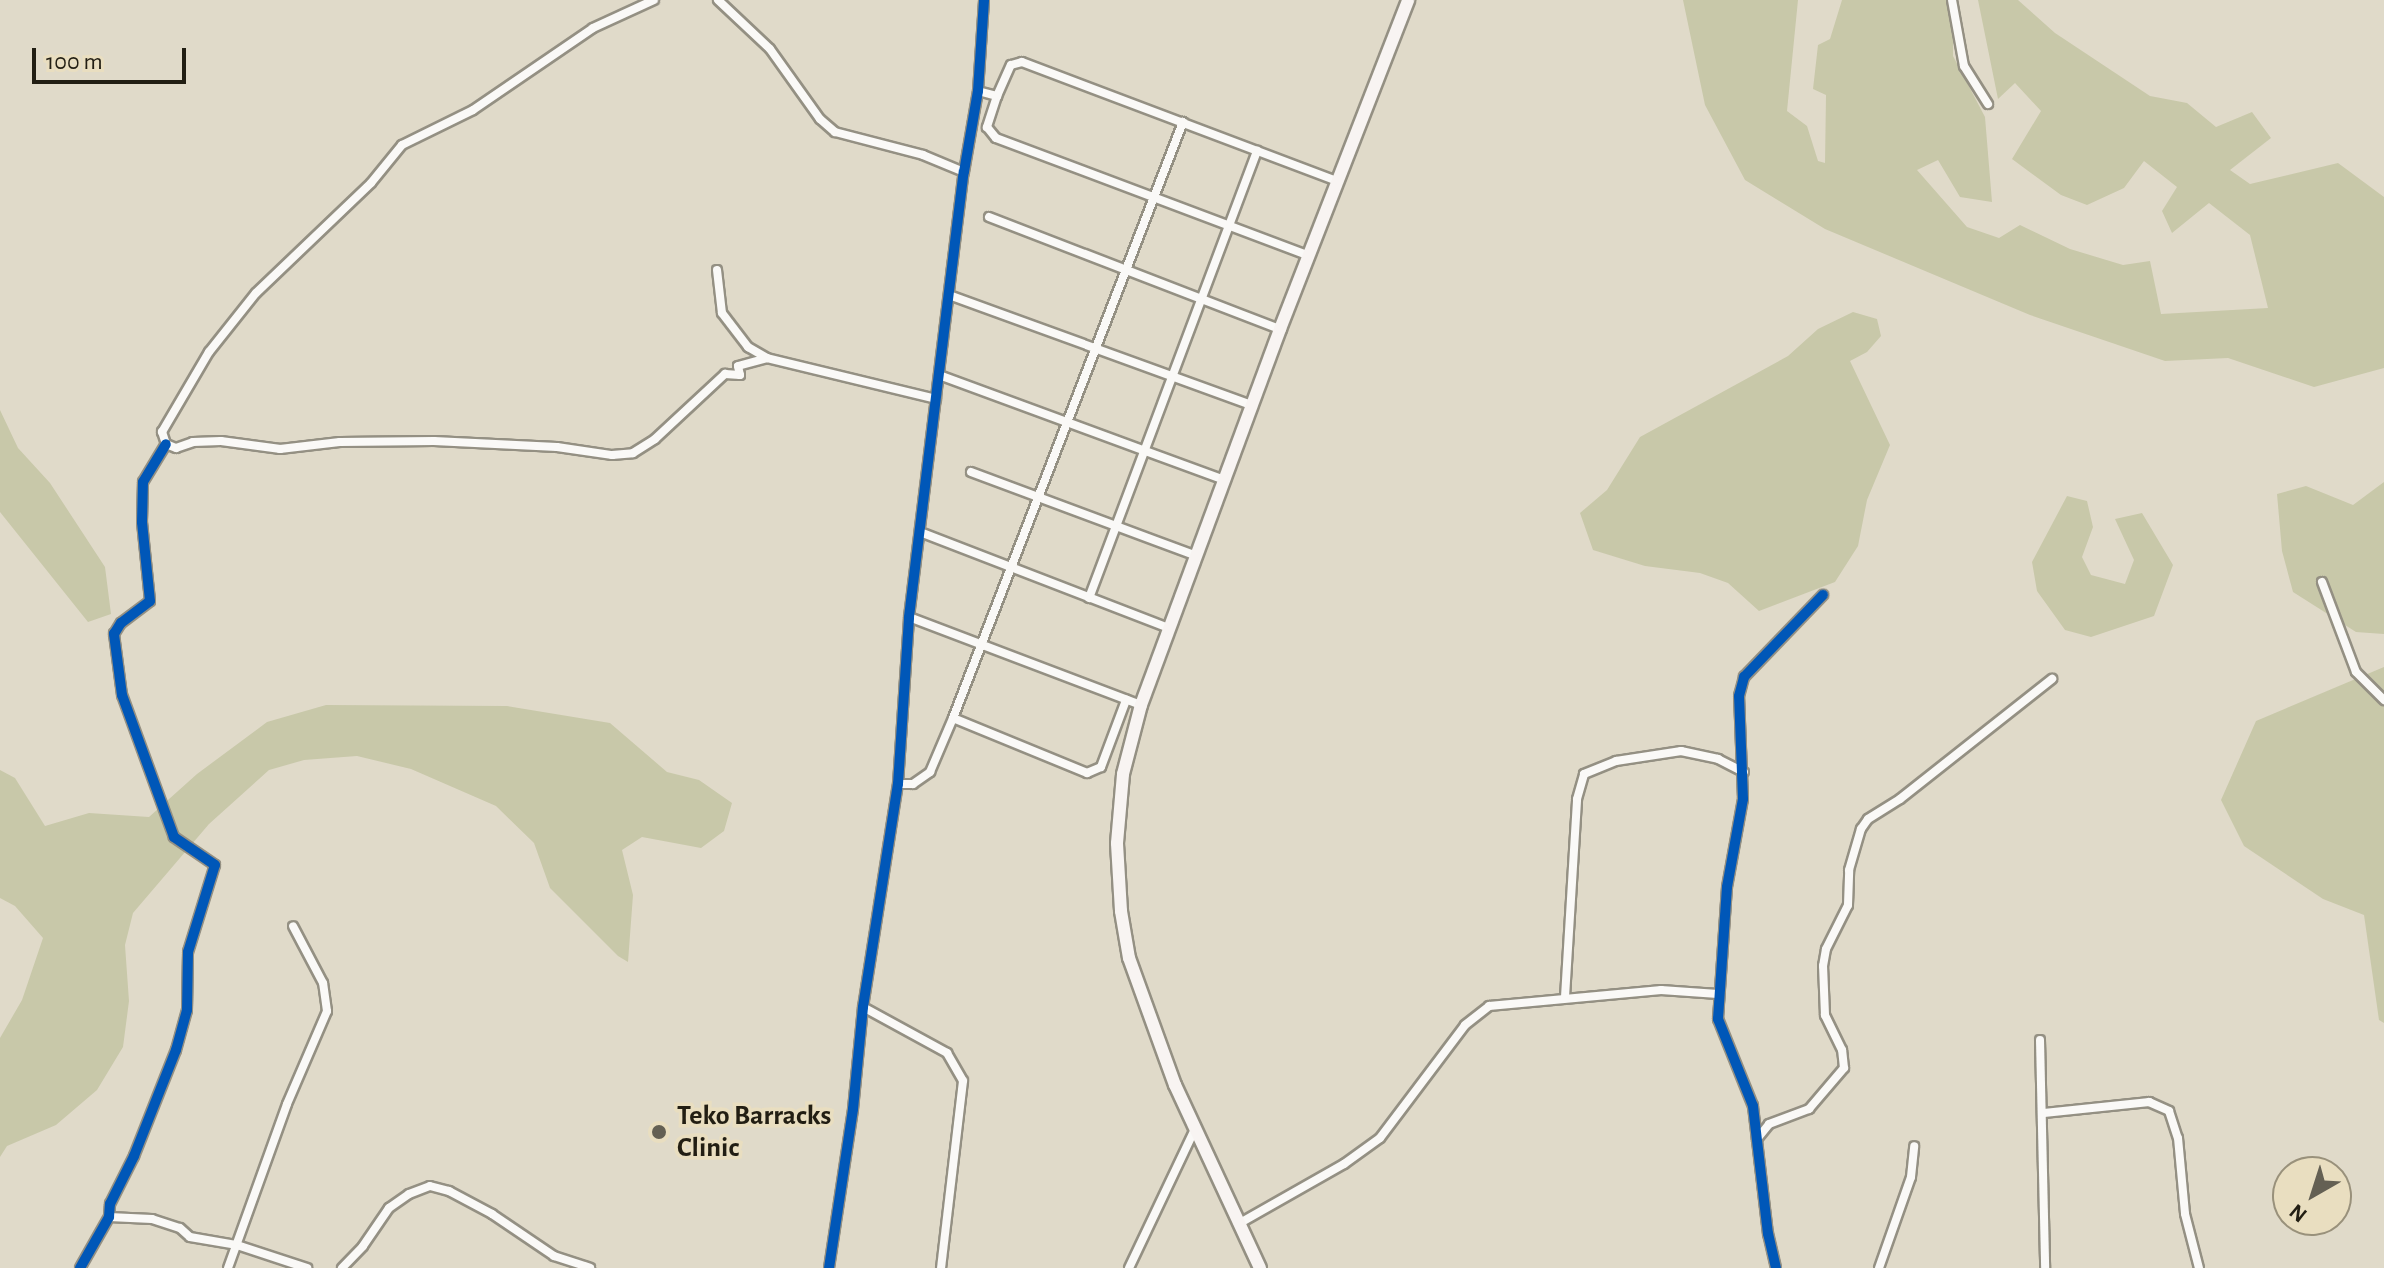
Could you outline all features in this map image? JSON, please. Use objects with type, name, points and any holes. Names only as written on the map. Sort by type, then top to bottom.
[{"type":"main road","points":[[1260,1268],[1195,1129],[1147,1012],[1129,958],[1121,911],[1117,843],[1123,774],[1141,705],[1169,628],[1308,255],[1408,0]]},
{"type":"street","points":[[80,1268],[109,1217],[110,1204],[134,1156],[176,1050],[187,1010],[188,952],[215,865],[174,837],[122,695],[114,634],[121,623],[150,601],[142,522],[143,482],[166,444],[162,432],[209,352],[256,293],[371,183],[402,145],[473,110],[593,28],[654,0]]},
{"type":"street","points":[[718,0],[770,49],[820,119],[835,132],[923,155],[964,172]]},
{"type":"street","points":[[829,1268],[853,1109],[863,1007],[898,784],[909,617],[964,172],[978,91],[984,0]]},
{"type":"street","points":[[1952,0],[1964,66],[1988,104]]},
{"type":"street","points":[[1308,255],[996,138],[987,127],[997,96],[1011,65],[1022,62],[1337,181]]},
{"type":"street","points":[[978,91],[997,96]]},
{"type":"street","points":[[898,784],[913,784],[930,772],[1012,569],[1122,271],[1183,122]]},
{"type":"street","points":[[1089,598],[1232,225],[1257,150]]},
{"type":"street","points":[[989,217],[1122,271],[1280,329]]},
{"type":"street","points":[[717,270],[722,313],[748,347],[767,358],[936,399]]},
{"type":"street","points":[[949,295],[1252,405]]},
{"type":"street","points":[[166,444],[176,448],[193,442],[221,441],[280,449],[340,442],[434,441],[546,446],[612,455],[633,453],[655,439],[725,374],[740,375],[738,366],[767,358]]},
{"type":"street","points":[[939,375],[1225,480]]},
{"type":"street","points":[[971,472],[1197,556]]},
{"type":"street","points":[[920,532],[1169,628]]},
{"type":"street","points":[[2322,582],[2356,672],[2384,700]]},
{"type":"street","points":[[1776,1268],[1768,1234],[1753,1106],[1718,1019],[1718,994],[1725,958],[1727,887],[1744,772],[1740,686],[1744,677],[1823,595]]},
{"type":"street","points":[[909,617],[1141,705]]},
{"type":"street","points":[[1757,1140],[1769,1124],[1809,1109],[1844,1068],[1842,1050],[1825,1015],[1823,966],[1826,949],[1848,905],[1849,870],[1861,829],[1868,819],[1900,799],[2052,679]]},
{"type":"street","points":[[953,718],[1087,773],[1101,767],[1126,700]]},
{"type":"street","points":[[1565,997],[1577,799],[1584,774],[1616,761],[1681,751],[1718,759],[1744,772]]},
{"type":"street","points":[[228,1268],[287,1104],[327,1011],[323,983],[293,926]]},
{"type":"street","points":[[1240,1223],[1344,1164],[1380,1138],[1465,1025],[1480,1011],[1506,1003],[1661,990],[1718,994]]},
{"type":"street","points":[[863,1007],[947,1053],[963,1081],[941,1268]]},
{"type":"street","points":[[2040,1040],[2045,1268]]},
{"type":"street","points":[[2044,1113],[2149,1102],[2169,1111],[2176,1128],[2185,1214],[2199,1268]]},
{"type":"street","points":[[1129,1268],[1195,1129]]},
{"type":"street","points":[[1879,1268],[1911,1177],[1914,1146]]},
{"type":"street","points":[[342,1268],[389,1208],[430,1186],[449,1191],[492,1214],[554,1256],[590,1268]]},
{"type":"street","points":[[109,1217],[152,1219],[180,1228],[190,1237],[237,1245],[307,1268]]},
{"type":"green space","points":[[1683,0],[1798,0],[1787,111],[1807,126],[1818,161],[1825,163],[1826,95],[1813,89],[1818,45],[1830,39],[1842,0],[1953,0],[1953,56],[1985,117],[1992,202],[1960,197],[1938,160],[1917,170],[1967,227],[1999,238],[2020,225],[2070,249],[2123,265],[2150,261],[2161,314],[2268,308],[2250,235],[2209,203],[2172,233],[2162,211],[2177,187],[2144,161],[2124,188],[2087,205],[2061,195],[2012,159],[2041,111],[2015,83],[1998,99],[1978,0],[2018,0],[2055,33],[2150,96],[2187,103],[2216,127],[2252,112],[2271,138],[2230,170],[2250,184],[2338,163],[2384,197],[2384,368],[2314,387],[2228,358],[2165,361],[2030,315],[1825,229],[1745,180],[1705,105]]},
{"type":"green space","points":[[1853,312],[1877,319],[1881,336],[1867,352],[1850,361],[1890,445],[1867,500],[1858,546],[1835,582],[1759,611],[1728,583],[1700,573],[1645,566],[1593,550],[1580,513],[1607,490],[1640,437],[1788,356],[1818,329]]},
{"type":"green space","points":[[0,410],[18,448],[50,483],[105,567],[111,614],[88,622],[0,512]]},
{"type":"green space","points":[[2384,482],[2384,634],[2356,632],[2293,592],[2282,551],[2277,494],[2306,486],[2353,505]]},
{"type":"green space","points":[[2067,496],[2087,501],[2093,527],[2082,557],[2091,575],[2125,584],[2134,560],[2115,519],[2142,513],[2173,565],[2154,616],[2091,637],[2065,630],[2037,591],[2032,562]]},
{"type":"green space","points":[[2384,667],[2384,1023],[2379,1020],[2364,915],[2323,899],[2244,846],[2221,800],[2256,721]]},
{"type":"green space","points":[[326,705],[507,706],[610,723],[667,772],[699,780],[732,803],[724,831],[701,848],[642,837],[622,850],[633,895],[628,962],[618,956],[550,888],[534,843],[496,806],[411,769],[357,756],[304,760],[269,770],[209,824],[133,913],[125,945],[129,1001],[123,1047],[97,1090],[56,1125],[7,1146],[0,1157],[0,1038],[22,1000],[43,938],[15,906],[0,898],[0,770],[15,778],[45,826],[89,813],[149,817],[197,774],[267,722]]},
{"type":"cycle path","points":[[829,1268],[853,1109],[863,1007],[898,784],[909,617],[964,172],[978,91],[984,0]]},
{"type":"cycle path","points":[[80,1268],[109,1217],[110,1204],[134,1156],[176,1050],[187,1010],[188,952],[215,865],[174,837],[122,695],[114,634],[121,623],[150,601],[142,522],[143,482],[166,444]]},
{"type":"cycle path","points":[[1776,1268],[1768,1234],[1753,1106],[1718,1019],[1727,887],[1743,799],[1739,696],[1744,677],[1823,595]]},
{"type":"place","name":"Teko Barracks Clinic","points":[[659,1132]]}]
